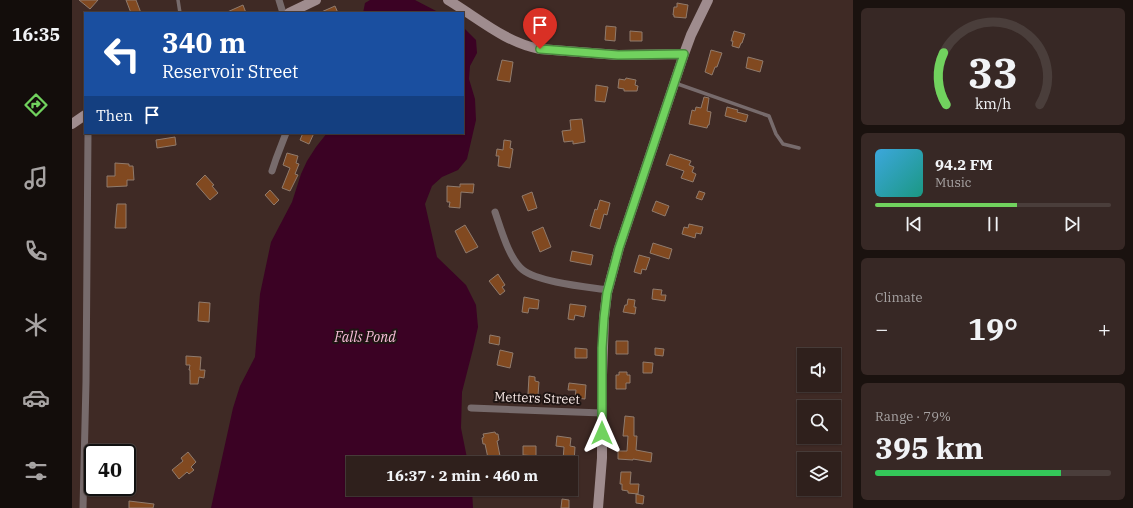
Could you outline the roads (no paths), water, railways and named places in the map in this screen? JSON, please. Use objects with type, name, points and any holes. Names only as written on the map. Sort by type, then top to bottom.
[{"type":"street","points":[[279,0],[283,12]]},
{"type":"street","points":[[293,12],[305,9],[316,0]]},
{"type":"street","points":[[448,0],[513,41],[529,47],[618,55],[684,54]]},
{"type":"street","points":[[598,508],[602,458],[604,318],[607,290],[619,248],[674,82],[691,35],[708,0]]},
{"type":"street","points":[[72,124],[84,116]]},
{"type":"street","points":[[83,508],[86,398],[88,134]]},
{"type":"street","points":[[272,171],[286,134]]},
{"type":"street","points":[[495,212],[514,259],[523,270],[534,277],[607,290]]},
{"type":"street","name":"Metters Street","points":[[470,408],[602,413]]},
{"type":"lane","points":[[178,0],[180,12]]},
{"type":"lane","points":[[674,82],[769,116],[776,134],[783,144],[799,148]]},
{"type":"water","points":[[370,0],[415,0],[438,12],[363,12],[365,3]]},
{"type":"water","name":"Falls Pond","points":[[464,28],[476,40],[477,53],[470,66],[469,79],[475,99],[476,120],[467,159],[458,170],[442,177],[432,186],[425,204],[437,257],[466,285],[476,305],[478,327],[462,392],[461,428],[467,456],[346,456],[346,496],[472,496],[473,508],[211,508],[233,408],[240,386],[255,357],[260,294],[271,242],[292,202],[307,161],[326,134],[464,134]]}]
